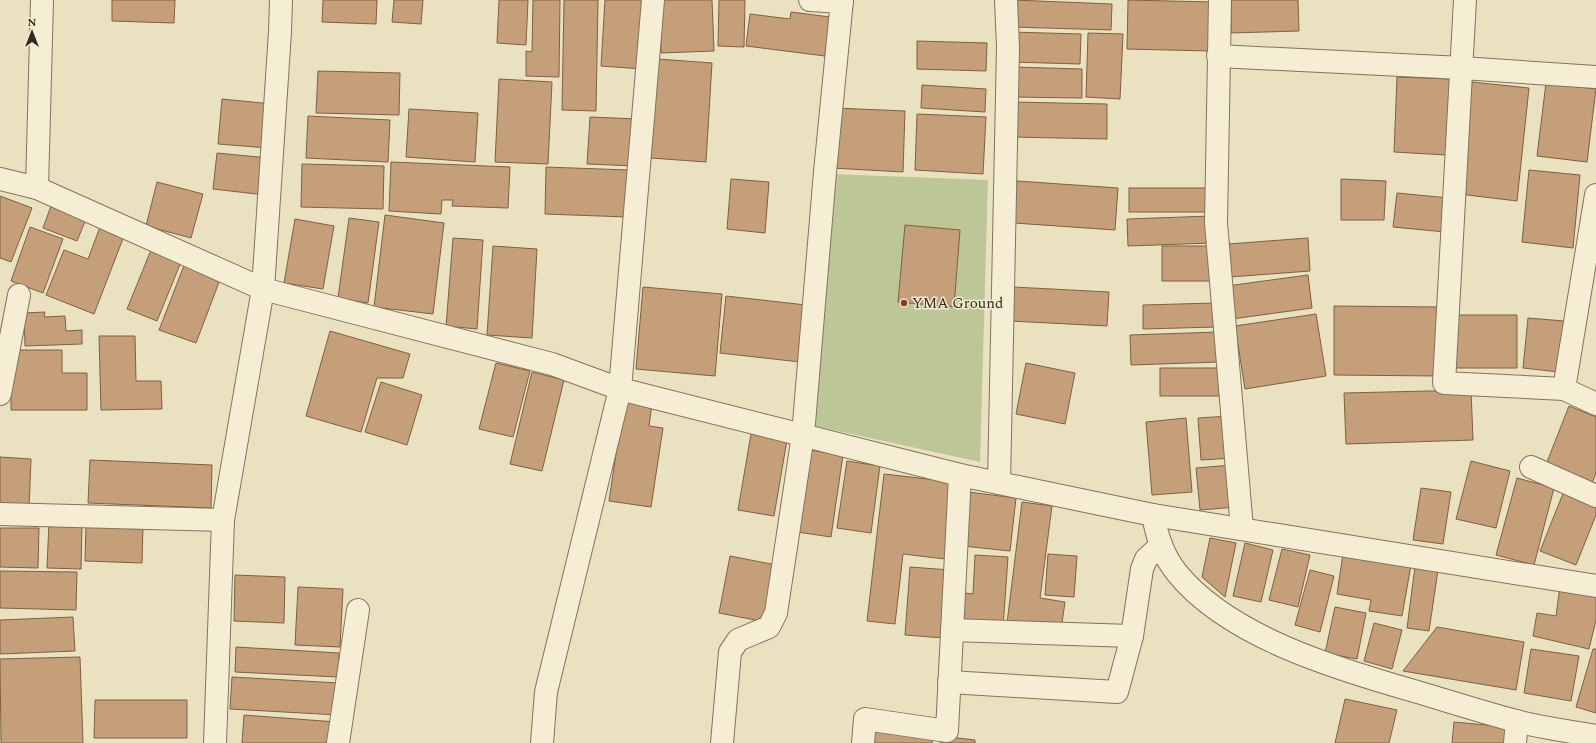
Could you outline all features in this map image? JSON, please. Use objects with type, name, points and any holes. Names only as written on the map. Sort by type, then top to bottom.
[{"type":"street","points":[[37,188],[42,0]]},
{"type":"street","points":[[215,743],[224,520],[263,290],[281,0]]},
{"type":"street","points":[[542,743],[546,692],[620,389],[653,0]]},
{"type":"street","points":[[722,743],[730,652],[738,640],[769,627],[776,613],[803,435],[825,172],[842,1],[810,0]]},
{"type":"street","points":[[999,483],[1008,47],[1006,0]]},
{"type":"street","points":[[1220,0],[1216,223],[1242,529]]},
{"type":"street","points":[[1464,0],[1462,68],[1444,383],[1564,389],[1596,404]]},
{"type":"street","points":[[1218,56],[1462,68],[1596,78]]},
{"type":"street","points":[[0,179],[37,188],[263,290],[552,364],[620,389],[960,475],[1153,515],[1596,586]]},
{"type":"street","points":[[1564,389],[1596,195]]},
{"type":"street","points":[[0,394],[19,295]]},
{"type":"street","points":[[1531,467],[1596,496]]},
{"type":"street","points":[[863,743],[865,719],[947,730],[960,475]]},
{"type":"street","points":[[0,514],[224,520]]},
{"type":"street","points":[[1153,515],[1156,533],[1162,551],[1177,573],[1199,595],[1232,621],[1267,639],[1343,671],[1517,721],[1596,736]]},
{"type":"street","points":[[949,682],[1117,692],[1132,636],[1142,569],[1146,559],[1161,545]]},
{"type":"street","points":[[338,743],[358,610]]},
{"type":"street","points":[[952,630],[1132,636]]},
{"type":"street","points":[[1515,743],[1517,721]]},
{"type":"green space","name":"YMA Ground","points":[[831,174],[988,180],[980,462],[815,426]]},
{"type":"building","points":[[112,0],[175,0],[174,23],[112,21]]},
{"type":"building","points":[[323,0],[377,0],[376,24],[322,22]]},
{"type":"building","points":[[394,0],[423,0],[421,24],[392,22]]},
{"type":"building","points":[[499,0],[528,0],[526,45],[497,43]]},
{"type":"building","points":[[533,0],[560,0],[559,77],[526,76],[526,51],[532,52]]},
{"type":"building","points":[[564,0],[598,0],[596,111],[562,110]]},
{"type":"building","points":[[605,0],[647,0],[642,69],[601,66]]},
{"type":"building","points":[[660,0],[712,0],[714,51],[661,53]]},
{"type":"building","points":[[719,0],[745,0],[744,47],[718,46]]},
{"type":"building","points":[[1013,0],[1112,4],[1111,30],[1012,27]]},
{"type":"building","points":[[1128,0],[1212,2],[1210,51],[1127,49]]},
{"type":"building","points":[[1231,0],[1298,0],[1299,31],[1231,33]]},
{"type":"building","points":[[791,12],[830,17],[825,56],[746,46],[750,14],[790,19]]},
{"type":"building","points":[[1011,32],[1081,34],[1080,64],[1010,62]]},
{"type":"building","points":[[1088,33],[1123,34],[1120,99],[1086,97]]},
{"type":"building","points":[[917,41],[987,43],[986,71],[917,69]]},
{"type":"building","points":[[658,59],[712,63],[706,162],[651,158]]},
{"type":"building","points":[[1013,67],[1082,69],[1082,98],[1012,97]]},
{"type":"building","points":[[318,71],[400,73],[399,115],[316,113]]},
{"type":"building","points":[[1397,77],[1450,79],[1447,155],[1394,152]]},
{"type":"building","points":[[499,79],[552,82],[548,164],[495,162]]},
{"type":"building","points":[[1472,82],[1529,88],[1517,201],[1459,194]]},
{"type":"building","points":[[1546,83],[1596,89],[1587,162],[1537,156]]},
{"type":"building","points":[[922,85],[986,89],[985,112],[921,108]]},
{"type":"building","points":[[222,99],[272,104],[268,148],[218,144]]},
{"type":"building","points":[[1013,102],[1107,104],[1107,139],[1012,137]]},
{"type":"building","points":[[835,108],[905,111],[903,172],[832,168]]},
{"type":"building","points":[[409,109],[478,113],[475,162],[406,157]]},
{"type":"building","points":[[917,114],[986,117],[983,174],[915,170]]},
{"type":"building","points":[[308,116],[390,120],[388,162],[306,158]]},
{"type":"building","points":[[590,117],[639,119],[636,166],[587,164]]},
{"type":"building","points":[[217,153],[269,158],[265,195],[213,189]]},
{"type":"building","points":[[391,162],[510,167],[508,208],[452,206],[453,200],[442,200],[441,214],[389,211]]},
{"type":"building","points":[[302,164],[384,166],[383,209],[301,207]]},
{"type":"building","points":[[546,167],[628,170],[627,217],[545,214]]},
{"type":"building","points":[[1529,170],[1580,175],[1573,248],[1522,242]]},
{"type":"building","points":[[731,179],[769,182],[765,233],[727,229]]},
{"type":"building","points":[[1341,179],[1386,181],[1384,220],[1341,220]]},
{"type":"building","points":[[1017,181],[1118,188],[1115,230],[1014,223]]},
{"type":"building","points":[[157,182],[203,194],[191,238],[146,226]]},
{"type":"building","points":[[1129,188],[1211,188],[1211,212],[1129,212]]},
{"type":"building","points":[[1397,193],[1449,198],[1445,232],[1393,227]]},
{"type":"building","points":[[0,196],[32,208],[11,262],[0,258]]},
{"type":"building","points":[[51,206],[86,219],[77,241],[43,228]]},
{"type":"building","points":[[385,215],[444,223],[433,314],[374,307]]},
{"type":"building","points":[[1211,216],[1212,243],[1128,246],[1127,219]]},
{"type":"building","points":[[349,218],[379,222],[368,303],[338,298]]},
{"type":"building","points":[[295,219],[334,226],[323,289],[284,283]]},
{"type":"building","points":[[905,225],[960,230],[954,307],[898,302]]},
{"type":"building","points":[[30,227],[63,239],[43,293],[11,281]]},
{"type":"building","points":[[100,227],[124,236],[94,314],[46,295],[64,250],[88,259]]},
{"type":"building","points":[[453,238],[483,240],[477,329],[446,326]]},
{"type":"building","points":[[1308,238],[1310,271],[1230,277],[1228,244]]},
{"type":"building","points":[[493,246],[537,249],[532,338],[487,335]]},
{"type":"building","points":[[1162,246],[1213,246],[1213,281],[1162,281]]},
{"type":"building","points":[[151,250],[181,262],[157,321],[127,309]]},
{"type":"building","points":[[185,263],[221,277],[196,343],[159,330]]},
{"type":"building","points":[[1308,275],[1312,308],[1232,319],[1227,286]]},
{"type":"building","points":[[643,287],[722,294],[715,376],[636,369]]},
{"type":"building","points":[[1013,287],[1109,292],[1107,326],[1010,321]]},
{"type":"building","points":[[726,296],[806,305],[800,362],[720,353]]},
{"type":"building","points":[[1215,303],[1216,327],[1143,329],[1143,305]]},
{"type":"building","points":[[1334,306],[1439,307],[1438,376],[1334,375]]},
{"type":"building","points":[[45,312],[44,317],[65,316],[66,331],[82,330],[82,344],[25,346],[24,313]]},
{"type":"building","points":[[1316,314],[1326,376],[1245,389],[1235,326]]},
{"type":"building","points":[[1455,315],[1517,315],[1517,368],[1454,368]]},
{"type":"building","points":[[1528,318],[1564,321],[1559,372],[1523,368]]},
{"type":"building","points":[[330,331],[410,354],[403,378],[377,378],[361,432],[306,416]]},
{"type":"building","points":[[1218,332],[1219,362],[1131,365],[1130,335]]},
{"type":"building","points":[[99,336],[135,336],[136,381],[161,381],[162,409],[101,410]]},
{"type":"building","points":[[11,350],[62,350],[62,373],[87,373],[87,410],[11,410]]},
{"type":"building","points":[[496,363],[530,371],[513,437],[479,429]]},
{"type":"building","points":[[1026,363],[1075,373],[1065,424],[1016,414]]},
{"type":"building","points":[[1160,368],[1220,368],[1220,396],[1160,396]]},
{"type":"building","points":[[532,372],[564,380],[542,471],[510,464]]},
{"type":"building","points":[[381,382],[422,395],[407,445],[365,432]]},
{"type":"building","points":[[1471,390],[1473,440],[1346,444],[1344,393]]},
{"type":"building","points":[[624,400],[652,404],[649,426],[663,428],[651,507],[609,501]]},
{"type":"building","points":[[1569,406],[1596,417],[1596,473],[1591,486],[1545,467]]},
{"type":"building","points":[[1230,416],[1233,458],[1201,460],[1198,418]]},
{"type":"building","points":[[1186,418],[1192,492],[1152,495],[1146,422]]},
{"type":"building","points":[[751,434],[787,440],[774,516],[738,510]]},
{"type":"building","points":[[809,450],[843,455],[831,537],[797,532]]},
{"type":"building","points":[[0,457],[31,459],[29,508],[0,506]]},
{"type":"building","points":[[90,460],[212,465],[211,508],[88,503]]},
{"type":"building","points":[[847,461],[880,466],[871,533],[837,528]]},
{"type":"building","points":[[1471,461],[1510,471],[1496,528],[1456,519]]},
{"type":"building","points":[[1232,465],[1236,507],[1200,510],[1196,468]]},
{"type":"building","points":[[884,474],[954,482],[945,559],[903,554],[895,624],[867,621]]},
{"type":"building","points":[[1517,478],[1554,488],[1534,565],[1496,555]]},
{"type":"building","points":[[1421,488],[1451,492],[1443,544],[1413,540]]},
{"type":"building","points":[[1564,491],[1596,504],[1596,515],[1576,565],[1540,551]]},
{"type":"building","points":[[968,492],[1016,498],[1010,551],[963,546]]},
{"type":"building","points":[[1022,502],[1052,506],[1040,598],[1065,602],[1061,630],[1007,623]]},
{"type":"building","points":[[49,522],[82,524],[81,569],[47,568]]},
{"type":"building","points":[[86,524],[143,525],[142,563],[85,561]]},
{"type":"building","points":[[0,528],[39,528],[38,568],[0,567]]},
{"type":"building","points":[[1210,538],[1236,543],[1225,597],[1202,577]]},
{"type":"building","points":[[1245,543],[1273,550],[1261,602],[1233,596]]},
{"type":"building","points":[[1282,549],[1310,555],[1298,607],[1269,600]]},
{"type":"building","points":[[1048,554],[1077,556],[1074,597],[1045,595]]},
{"type":"building","points":[[1343,554],[1411,565],[1402,616],[1369,611],[1371,600],[1337,594]]},
{"type":"building","points":[[975,555],[1008,557],[1003,628],[956,625],[958,592],[973,594]]},
{"type":"building","points":[[730,556],[776,565],[765,622],[719,613]]},
{"type":"building","points":[[910,567],[950,570],[944,638],[905,635]]},
{"type":"building","points":[[1415,567],[1438,570],[1429,631],[1407,628]]},
{"type":"building","points":[[1310,570],[1334,576],[1320,632],[1295,625]]},
{"type":"building","points":[[0,571],[77,572],[76,610],[0,608]]},
{"type":"building","points":[[235,575],[285,577],[284,623],[234,621]]},
{"type":"building","points":[[1560,586],[1596,595],[1596,620],[1589,649],[1533,636],[1537,613],[1556,616]]},
{"type":"building","points":[[298,587],[343,589],[340,647],[295,645]]},
{"type":"building","points":[[1335,607],[1366,613],[1357,659],[1325,653]]},
{"type":"building","points":[[73,617],[75,651],[0,654],[0,620]]},
{"type":"building","points":[[1374,623],[1402,630],[1392,669],[1364,661]]},
{"type":"building","points":[[1437,627],[1524,642],[1516,690],[1403,671]]},
{"type":"building","points":[[236,647],[339,653],[338,677],[235,672]]},
{"type":"building","points":[[1531,649],[1579,656],[1571,701],[1524,693]]},
{"type":"building","points":[[1593,649],[1596,649],[1596,713],[1576,707]]},
{"type":"building","points":[[80,657],[83,743],[1,743],[0,659]]},
{"type":"building","points":[[232,677],[339,683],[338,715],[230,709]]},
{"type":"building","points":[[1345,699],[1397,710],[1389,743],[1335,743]]},
{"type":"building","points":[[95,700],[187,700],[187,738],[94,738]]},
{"type":"building","points":[[244,715],[336,722],[334,743],[242,743]]},
{"type":"building","points":[[1454,722],[1507,727],[1505,743],[1452,743]]},
{"type":"building","points":[[870,730],[933,735],[932,743],[869,743]]},
{"type":"building","points":[[940,736],[975,740],[975,743],[940,743]]},
{"type":"place","name":"YMA Ground","points":[[904,303]]}]
